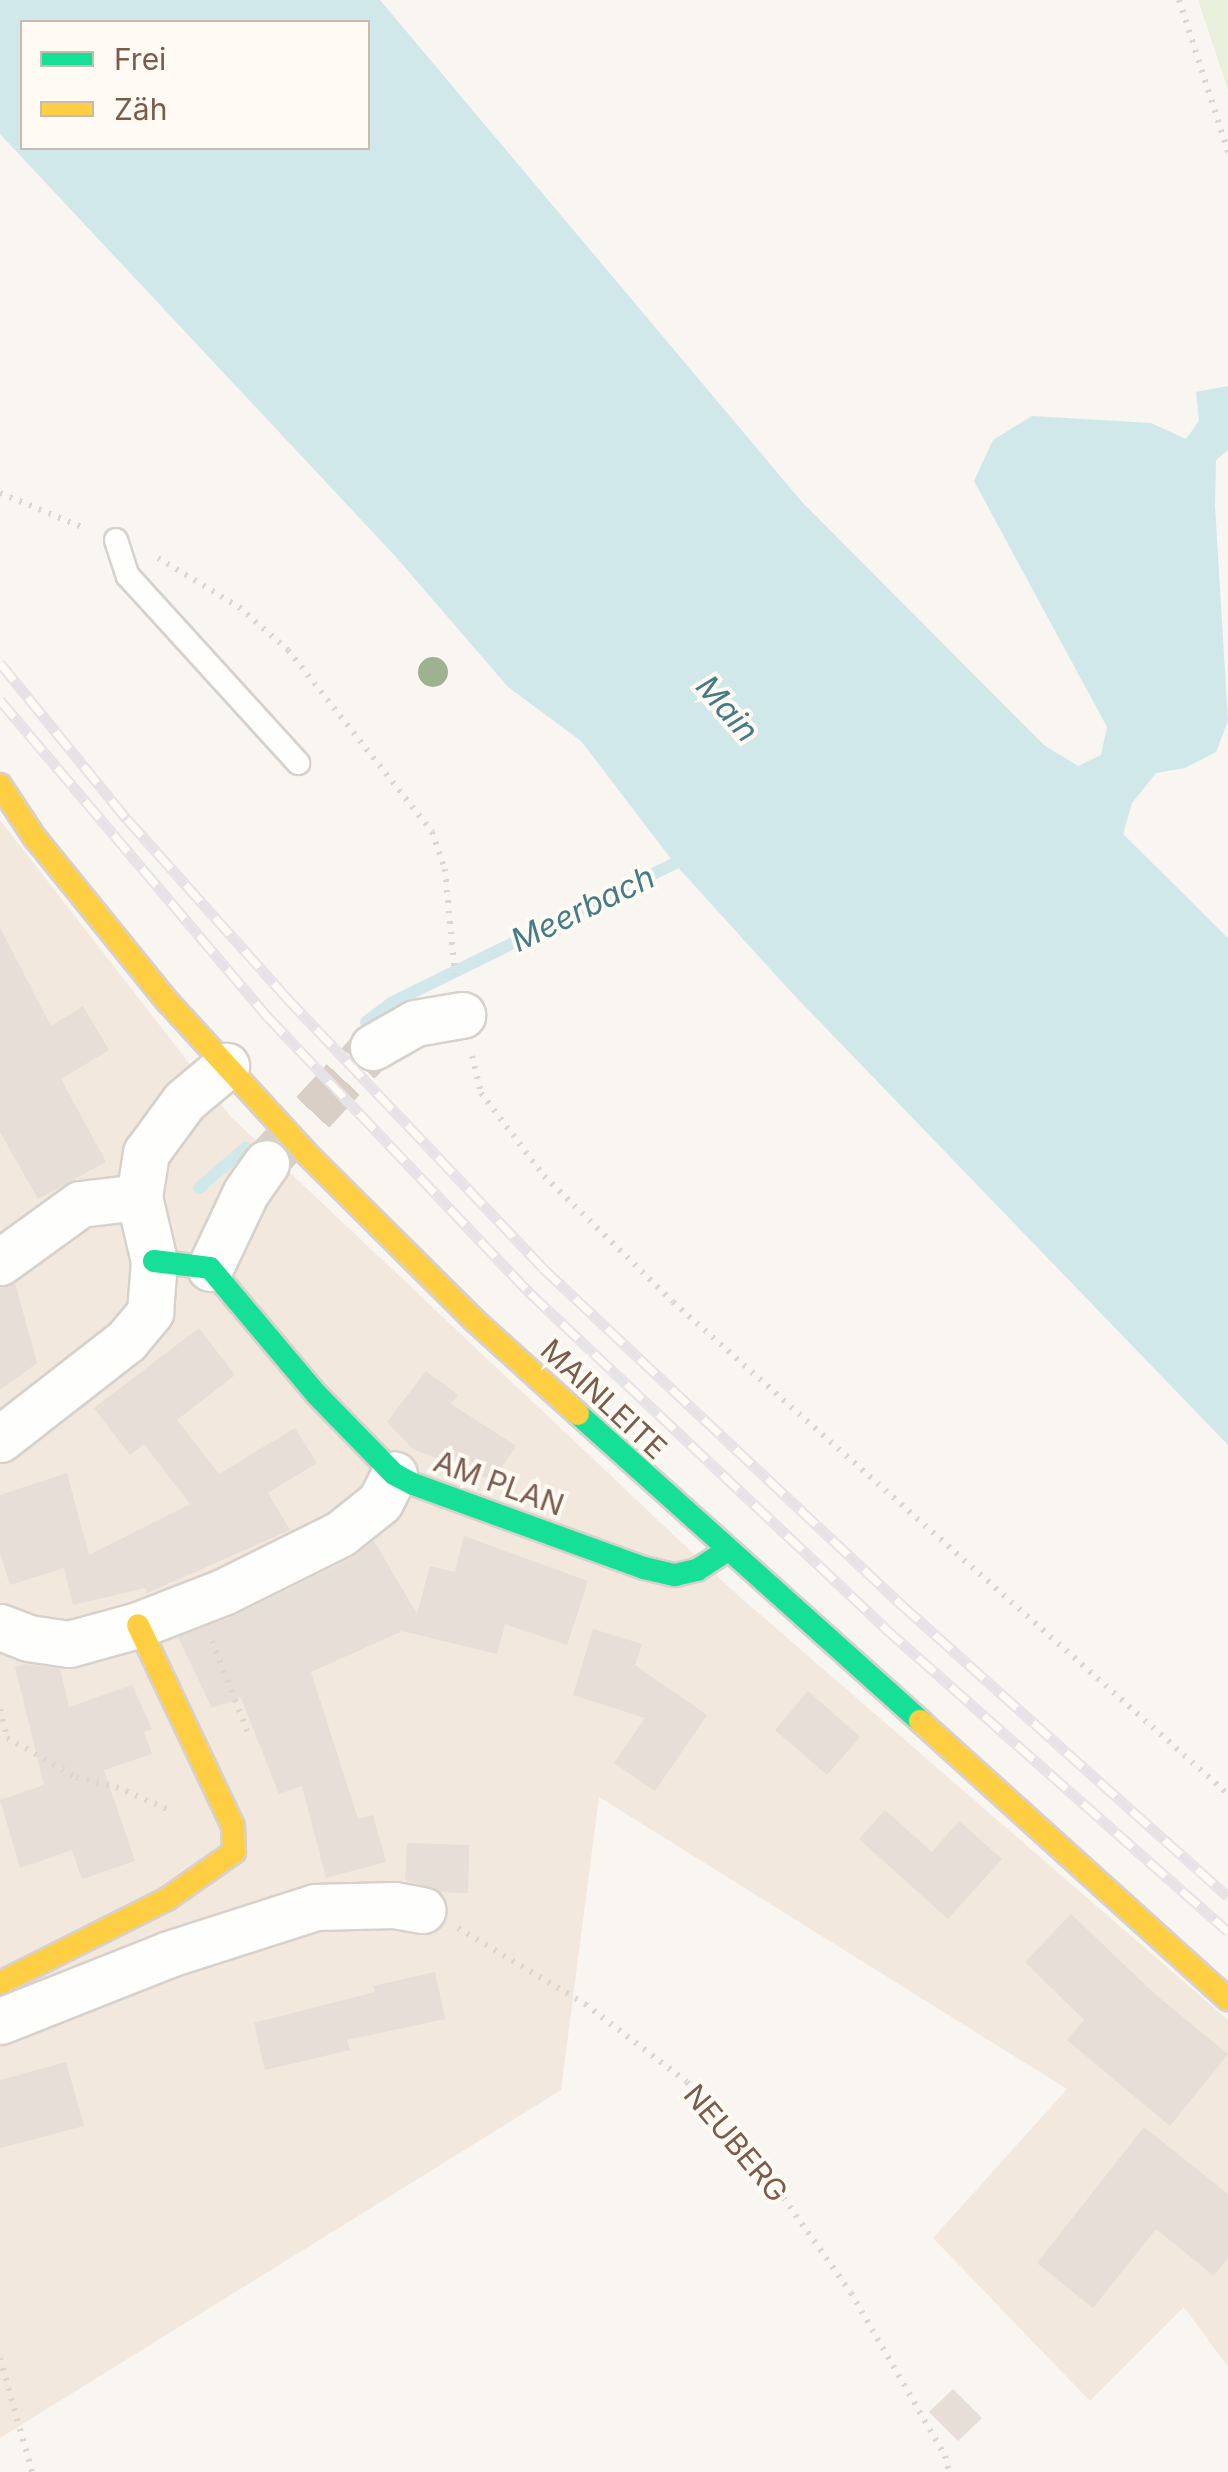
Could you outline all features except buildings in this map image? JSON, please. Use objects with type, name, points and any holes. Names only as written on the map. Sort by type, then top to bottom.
[{"type":"main road","name":"MAINLEITE","points":[[0,785],[116,941],[226,1066],[474,1320],[1228,2000]]},
{"type":"main road","points":[[154,1262],[210,1268]]},
{"type":"main road","name":"AM PLAN","points":[[210,1268],[293,1368],[394,1474],[644,1568],[686,1572],[726,1551]]},
{"type":"main road","points":[[0,1983],[167,1899],[234,1852],[233,1826],[138,1625]]},
{"type":"street","points":[[373,1047],[415,1023],[462,1015]]},
{"type":"street","points":[[0,1439],[142,1324],[153,1296],[154,1262],[139,1196],[146,1154],[184,1101],[226,1066]]},
{"type":"street","points":[[210,1268],[246,1192],[266,1163]]},
{"type":"street","points":[[0,1262],[80,1204],[139,1196]]},
{"type":"street","points":[[0,1627],[28,1638],[69,1644],[138,1625],[198,1602],[340,1534],[380,1502],[394,1474]]},
{"type":"street","points":[[0,2021],[168,1954],[315,1908],[394,1905],[423,1910]]},
{"type":"lane","points":[[116,540],[128,576],[298,763]]},
{"type":"path","points":[[1179,0],[1228,152]]},
{"type":"path","points":[[0,493],[192,576],[238,607],[288,650],[432,832],[445,869],[452,952]]},
{"type":"path","points":[[462,1015],[482,1093],[544,1176],[672,1302],[1228,1794]]},
{"type":"path","points":[[198,1602],[252,1746]]},
{"type":"path","points":[[0,1709],[7,1738],[76,1777],[116,1787],[206,1826],[233,1826]]},
{"type":"path","name":"NEUBERG","points":[[423,1910],[495,1946],[585,2004],[686,2082],[753,2156],[851,2293],[945,2456],[949,2472]]},
{"type":"path","points":[[0,2358],[32,2472]]},
{"type":"shaded area","points":[[0,820],[231,1117],[732,1590],[1228,2020],[1228,2367],[1184,2307],[1090,2401],[933,2238],[1067,2089],[599,1797],[561,2090],[0,2438]]},
{"type":"green space","points":[[1198,0],[1228,0],[1228,90]]},
{"type":"water","name":"Main","points":[[0,0],[380,0],[802,502],[1044,745],[1078,766],[1101,755],[1107,727],[974,481],[993,440],[1032,416],[1151,423],[1186,439],[1199,421],[1196,392],[1228,386],[1228,450],[1216,460],[1215,506],[1228,721],[1216,752],[1185,768],[1156,773],[1132,803],[1123,834],[1228,938],[1228,1445],[792,993],[675,864],[581,741],[508,687],[396,557],[0,134]]},
{"type":"waterway","name":"Meerbach","points":[[366,1022],[391,1003],[688,857]]},
{"type":"waterway","name":"Meerbach","points":[[199,1188],[245,1148]]},
{"type":"tunnel","points":[[267,1161],[373,1047]]},
{"type":"railway","points":[[0,663],[127,819],[286,997],[543,1268],[902,1605],[1228,1896]]},
{"type":"railway","points":[[0,700],[268,1017],[530,1293],[885,1628],[1228,1931]]},
{"type":"traffic: fast","points":[[154,1261],[210,1268],[317,1395],[394,1474],[413,1484],[644,1568],[675,1575],[697,1570],[726,1551]]},
{"type":"traffic: fast","points":[[578,1414],[920,1721]]},
{"type":"traffic: slow","points":[[0,785],[35,838],[168,1002],[308,1155],[474,1320],[578,1414]]},
{"type":"traffic: slow","points":[[0,1983],[167,1899],[234,1852],[233,1826],[138,1625]]},
{"type":"traffic: slow","points":[[920,1721],[1228,1999]]}]
